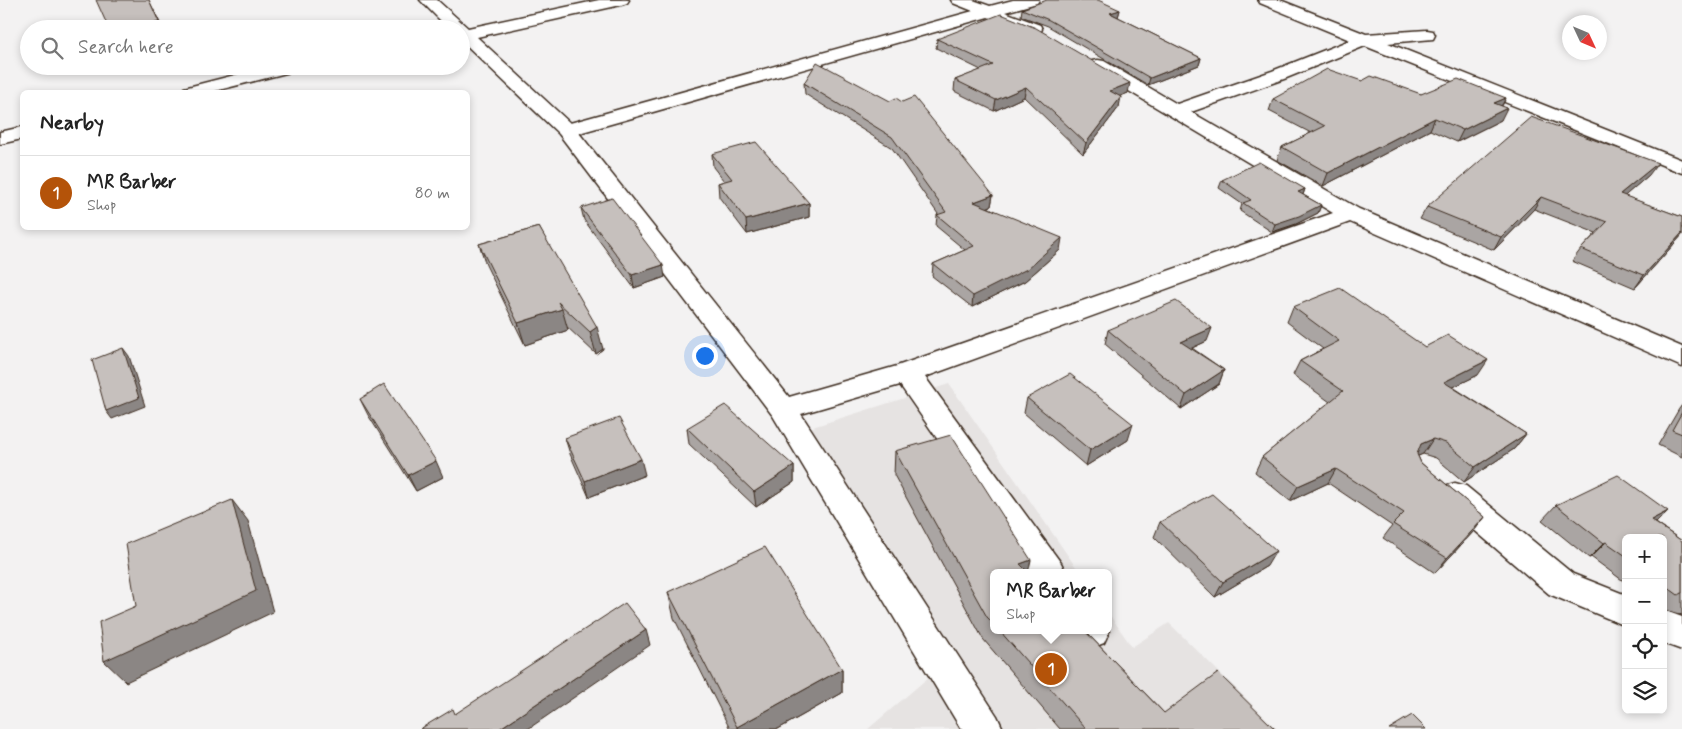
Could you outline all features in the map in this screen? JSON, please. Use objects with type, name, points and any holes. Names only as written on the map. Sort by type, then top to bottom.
[{"type":"street","points":[[428,0],[449,20]]},
{"type":"street","points":[[470,30],[621,0]]},
{"type":"street","points":[[959,0],[1050,37]]},
{"type":"street","points":[[566,130],[1031,0]]},
{"type":"street","points":[[1266,0],[1682,167]]},
{"type":"street","points":[[1177,110],[1278,76],[1367,39],[1427,34]]},
{"type":"street","points":[[470,40],[566,130],[783,409],[983,729]]},
{"type":"street","points":[[1084,56],[1351,214],[1682,358]]},
{"type":"street","points":[[199,90],[257,75]]},
{"type":"street","points":[[0,138],[20,133]]},
{"type":"street","points":[[783,409],[907,373],[1351,214]]},
{"type":"street","points":[[907,373],[1046,569]]},
{"type":"street","points":[[1431,475],[1562,584],[1622,609]]},
{"type":"street","points":[[1667,628],[1682,634]]},
{"type":"shaded area","points":[[949,384],[1077,569],[990,569],[990,634],[1112,634],[1112,618],[1132,647],[1169,623],[1277,729],[868,729],[930,676],[800,431]]},
{"type":"building","points":[[96,0],[149,0],[158,20],[105,20]]},
{"type":"building","points":[[1047,0],[1098,0],[1120,10],[1110,13],[1201,58],[1150,78],[1049,20],[1022,9]]},
{"type":"building","points":[[1001,14],[1036,28],[1130,83],[1110,91],[1121,97],[1086,143],[1026,87],[996,100],[955,80],[993,65],[937,39]]},
{"type":"building","points":[[817,62],[890,101],[896,98],[902,102],[914,97],[993,195],[974,202],[1062,238],[1027,269],[973,296],[933,264],[974,246],[937,215],[946,212],[892,137],[804,83]]},
{"type":"building","points":[[1327,69],[1362,81],[1371,76],[1421,94],[1458,79],[1506,98],[1494,103],[1507,108],[1463,130],[1435,118],[1328,173],[1282,147],[1325,126],[1273,99]]},
{"type":"building","points":[[1531,117],[1658,163],[1620,194],[1682,217],[1682,233],[1644,275],[1581,249],[1607,222],[1541,197],[1501,237],[1427,207]]},
{"type":"building","points":[[756,142],[809,203],[746,220],[718,183],[732,179],[712,154]]},
{"type":"building","points":[[1259,162],[1305,189],[1298,192],[1321,205],[1299,216],[1275,224],[1243,203],[1251,200],[1222,180]]},
{"type":"building","points":[[612,198],[663,265],[632,275],[581,208]]},
{"type":"building","points":[[539,227],[597,327],[590,332],[558,302],[562,309],[518,323],[479,244]]},
{"type":"building","points":[[1340,288],[1425,347],[1448,335],[1488,360],[1444,382],[1526,434],[1475,467],[1446,443],[1433,439],[1421,444],[1417,454],[1421,463],[1485,517],[1447,558],[1393,524],[1404,513],[1336,469],[1298,486],[1262,457],[1343,391],[1300,361],[1339,341],[1293,307]]},
{"type":"building","points":[[1176,301],[1212,328],[1181,342],[1224,370],[1186,395],[1108,330]]},
{"type":"building","points":[[123,348],[139,398],[106,411],[92,360]]},
{"type":"building","points":[[1070,374],[1133,424],[1090,450],[1027,398]]},
{"type":"building","points":[[384,384],[436,461],[408,475],[360,399]]},
{"type":"building","points":[[725,405],[794,466],[754,492],[687,428]]},
{"type":"building","points":[[1682,412],[1682,434],[1672,430]]},
{"type":"building","points":[[619,418],[641,459],[585,481],[565,438]]},
{"type":"building","points":[[951,435],[1031,560],[1020,564],[1025,569],[990,569],[990,620],[987,617],[895,451]]},
{"type":"building","points":[[1618,475],[1668,511],[1651,520],[1682,541],[1682,593],[1678,595],[1667,587],[1667,534],[1622,534],[1622,553],[1606,542],[1604,543],[1556,505]]},
{"type":"building","points":[[1212,494],[1276,551],[1223,582],[1160,522]]},
{"type":"building","points":[[232,500],[256,591],[104,661],[99,622],[136,606],[126,544]]},
{"type":"building","points":[[765,547],[842,669],[737,727],[668,592]]},
{"type":"building","points":[[625,603],[646,630],[499,729],[420,729],[453,709],[455,714]]},
{"type":"building","points":[[1003,634],[1088,634],[1164,713],[1218,673],[1275,729],[1086,729]]},
{"type":"building","points":[[1412,715],[1426,729],[1389,729]]},
{"type":"place","name":"MR Barber","points":[[1051,669]]}]
